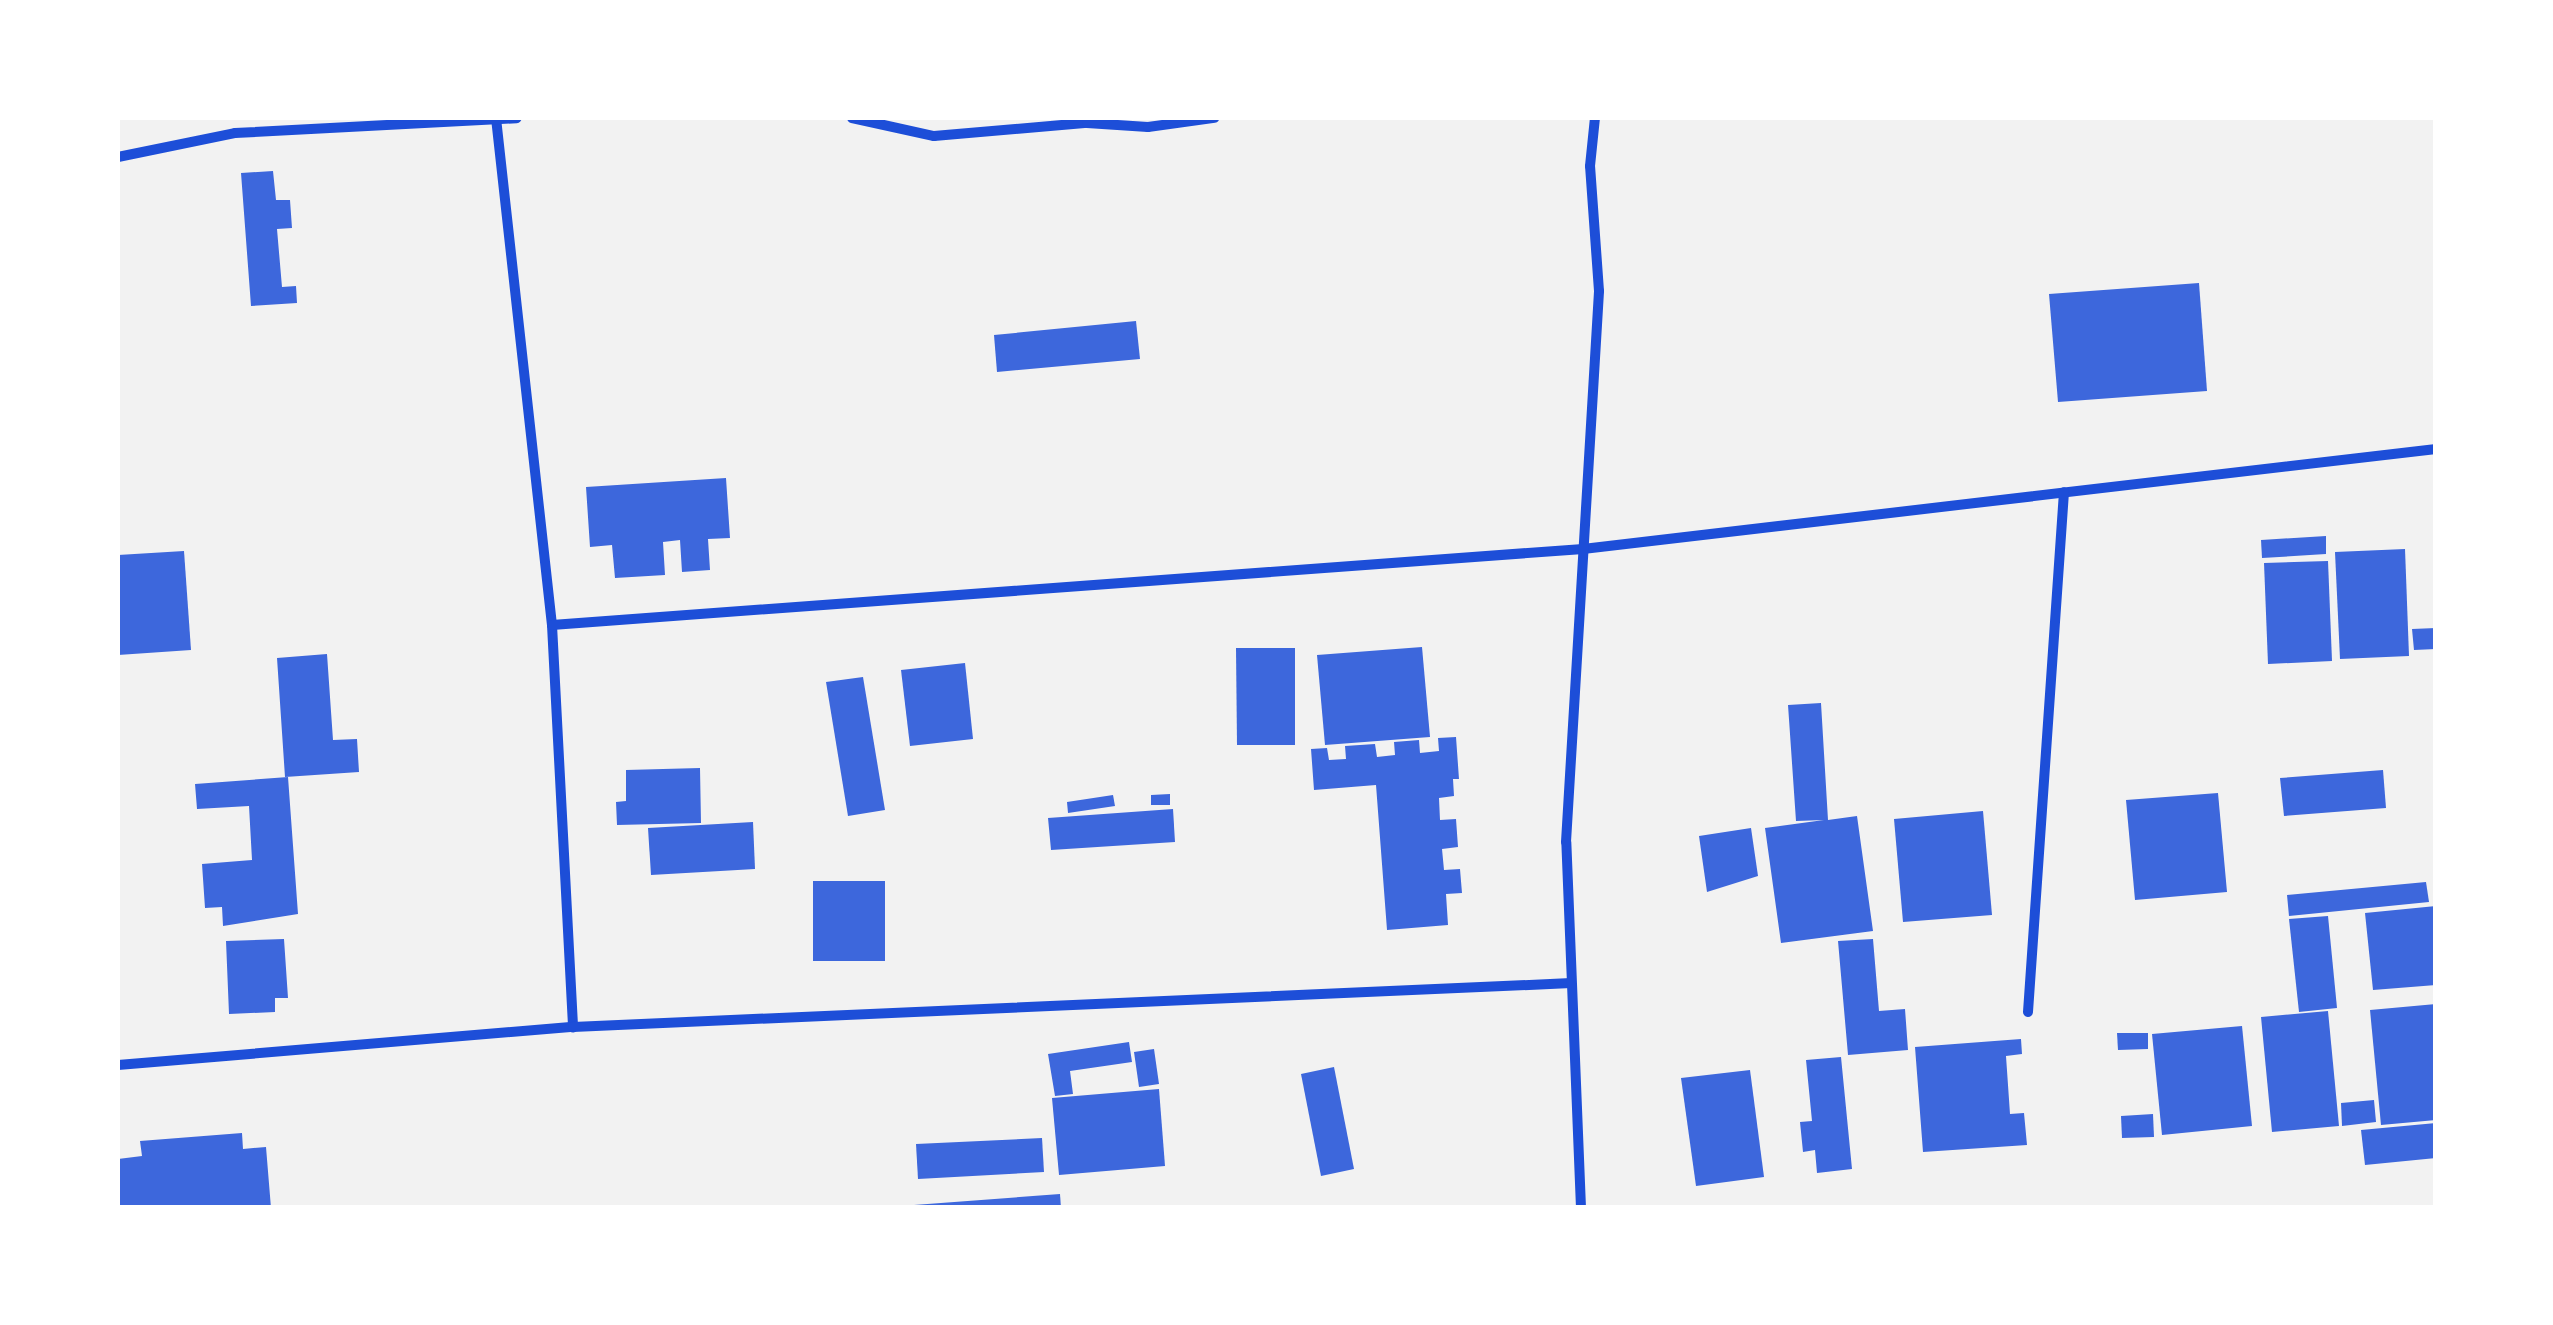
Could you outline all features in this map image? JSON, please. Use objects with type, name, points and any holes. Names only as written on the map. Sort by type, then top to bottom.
[{"type":"street","points":[[496,118],[552,625],[572,1027]]},
{"type":"street","points":[[118,157],[235,133],[518,118]]},
{"type":"street","points":[[852,118],[934,136],[1088,124],[1148,128],[1214,118]]},
{"type":"street","points":[[1581,1208],[1566,842],[1598,291],[1590,166],[1595,118]]},
{"type":"street","points":[[552,625],[1583,549],[2436,449]]},
{"type":"street","points":[[2028,1012],[2064,492]]},
{"type":"street","points":[[118,1066],[572,1027],[1570,984]]},
{"type":"building","points":[[273,171],[276,200],[290,200],[292,228],[277,229],[282,287],[296,286],[297,303],[251,306],[241,173]]},
{"type":"building","points":[[2199,283],[2207,391],[2058,402],[2049,294]]},
{"type":"building","points":[[1136,321],[1140,359],[997,372],[994,335]]},
{"type":"building","points":[[726,478],[730,538],[708,539],[710,570],[682,572],[680,540],[663,542],[665,575],[615,578],[612,545],[590,547],[586,487]]},
{"type":"building","points":[[2326,536],[2326,554],[2262,558],[2261,540]]},
{"type":"building","points":[[2405,549],[2409,656],[2340,659],[2335,552]]},
{"type":"building","points":[[184,551],[191,650],[118,655],[118,555]]},
{"type":"building","points":[[2328,561],[2332,661],[2268,664],[2264,563]]},
{"type":"building","points":[[2436,628],[2436,649],[2414,650],[2412,629]]},
{"type":"building","points":[[1422,647],[1430,737],[1325,745],[1317,655]]},
{"type":"building","points":[[1236,648],[1295,648],[1295,745],[1237,745]]},
{"type":"building","points":[[327,654],[333,740],[357,739],[359,772],[285,777],[277,658]]},
{"type":"building","points":[[965,663],[973,739],[910,746],[901,670]]},
{"type":"building","points":[[863,677],[885,810],[848,816],[826,682]]},
{"type":"building","points":[[1821,703],[1828,820],[1857,816],[1873,931],[1781,943],[1765,828],[1824,820],[1796,821],[1788,705]]},
{"type":"building","points":[[1456,737],[1459,779],[1453,779],[1454,796],[1439,798],[1440,820],[1456,819],[1458,847],[1442,849],[1444,870],[1460,869],[1462,893],[1446,894],[1448,925],[1387,930],[1376,785],[1314,790],[1311,749],[1327,748],[1329,760],[1346,759],[1345,746],[1375,744],[1377,757],[1395,755],[1394,742],[1419,740],[1420,753],[1439,751],[1438,738]]},
{"type":"building","points":[[700,768],[701,823],[617,825],[616,802],[626,801],[626,770]]},
{"type":"building","points":[[2383,770],[2386,808],[2284,816],[2280,778]]},
{"type":"building","points":[[288,777],[298,914],[223,926],[222,907],[205,908],[202,864],[252,860],[249,806],[197,809],[195,784]]},
{"type":"building","points":[[2218,793],[2227,892],[2135,900],[2126,800]]},
{"type":"building","points":[[1170,794],[1170,805],[1151,805],[1151,795]]},
{"type":"building","points":[[1113,795],[1115,806],[1068,813],[1067,802]]},
{"type":"building","points":[[1173,809],[1175,842],[1051,850],[1048,818]]},
{"type":"building","points":[[1983,811],[1992,915],[1903,922],[1894,819]]},
{"type":"building","points":[[753,822],[755,869],[651,875],[648,828]]},
{"type":"building","points":[[1751,828],[1758,876],[1707,892],[1699,836]]},
{"type":"building","points":[[813,881],[885,881],[885,961],[813,961]]},
{"type":"building","points":[[2426,882],[2429,902],[2289,916],[2287,895]]},
{"type":"building","points":[[2436,906],[2436,985],[2373,990],[2365,913]]},
{"type":"building","points":[[2328,916],[2337,1008],[2299,1012],[2289,919]]},
{"type":"building","points":[[284,939],[288,998],[275,998],[275,1012],[229,1014],[226,941]]},
{"type":"building","points":[[1873,939],[1879,1011],[1905,1009],[1908,1050],[1848,1055],[1838,941]]},
{"type":"building","points":[[2436,1004],[2436,1120],[2381,1125],[2370,1010]]},
{"type":"building","points":[[2328,1011],[2339,1126],[2272,1132],[2261,1017]]},
{"type":"building","points":[[2242,1026],[2252,1126],[2162,1135],[2152,1034]]},
{"type":"building","points":[[2117,1033],[2148,1033],[2148,1049],[2118,1050]]},
{"type":"building","points":[[2021,1039],[2022,1054],[2006,1056],[2010,1114],[2024,1113],[2027,1145],[1923,1152],[1915,1047]]},
{"type":"building","points":[[1129,1042],[1132,1062],[1070,1071],[1073,1094],[1055,1096],[1048,1054]]},
{"type":"building","points":[[1154,1049],[1159,1084],[1139,1087],[1134,1052]]},
{"type":"building","points":[[1841,1057],[1852,1169],[1817,1173],[1815,1150],[1803,1152],[1800,1122],[1812,1121],[1806,1060]]},
{"type":"building","points":[[1334,1067],[1354,1169],[1321,1176],[1301,1074]]},
{"type":"building","points":[[1750,1070],[1764,1177],[1696,1186],[1681,1078]]},
{"type":"building","points":[[1159,1089],[1165,1166],[1059,1175],[1052,1098]]},
{"type":"building","points":[[2374,1100],[2376,1122],[2342,1126],[2341,1103]]},
{"type":"building","points":[[2153,1114],[2154,1137],[2122,1138],[2121,1116]]},
{"type":"building","points":[[2436,1123],[2436,1158],[2365,1165],[2361,1130]]},
{"type":"building","points":[[242,1133],[243,1149],[266,1147],[271,1208],[118,1208],[118,1159],[142,1156],[140,1141]]},
{"type":"building","points":[[1042,1138],[1044,1172],[918,1179],[916,1144]]},
{"type":"building","points":[[1060,1194],[1061,1208],[914,1208],[914,1205]]}]
